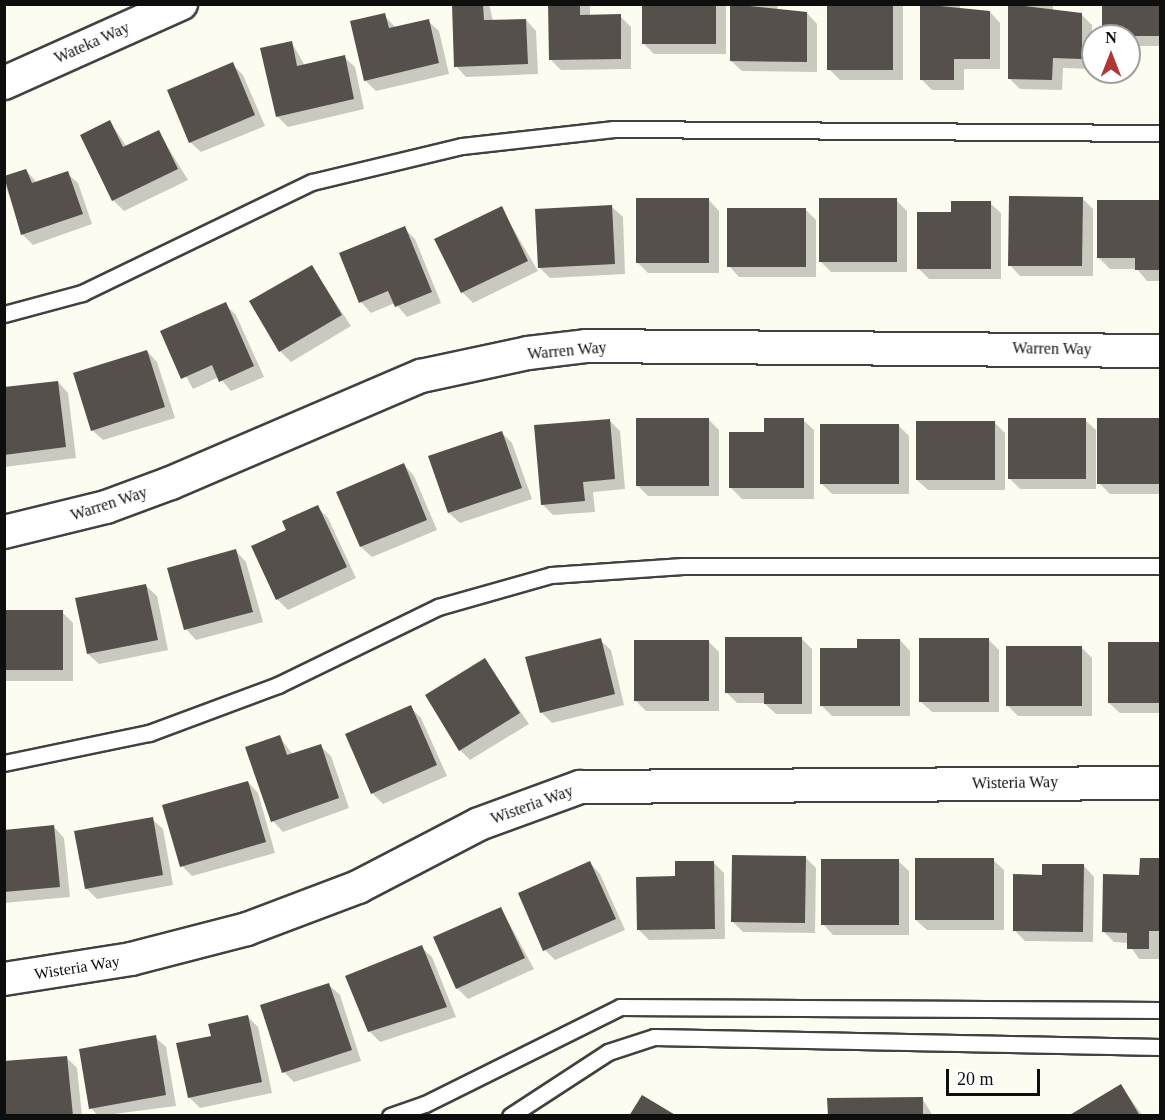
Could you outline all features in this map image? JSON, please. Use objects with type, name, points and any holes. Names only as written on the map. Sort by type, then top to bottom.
[{"type":"street","name":"Wateka Way","points":[[4,83],[181,4]]},
{"type":"street","name":"Warren Way","points":[[4,532],[106,507],[171,483],[421,376],[528,353],[586,346],[1161,351]]},
{"type":"street","name":"Wisteria Way","points":[[4,979],[131,959],[247,929],[358,887],[479,824],[579,787],[1161,783]]},
{"type":"lane","points":[[4,314],[82,293],[312,182],[462,146],[614,129],[1161,132]]},
{"type":"lane","points":[[4,763],[149,732],[278,685],[438,607],[550,574],[683,566],[1161,566]]},
{"type":"lane","points":[[390,1116],[425,1104],[620,1007],[1161,1010]]},
{"type":"lane","points":[[510,1116],[608,1052],[654,1036],[1161,1047]]},
{"type":"building","points":[[452,4],[483,4],[484,20],[526,19],[528,64],[454,67]]},
{"type":"building","points":[[548,4],[580,4],[580,15],[621,14],[621,59],[549,60]]},
{"type":"building","points":[[730,4],[807,12],[807,62],[730,61]]},
{"type":"building","points":[[827,4],[893,4],[893,70],[827,70]]},
{"type":"building","points":[[920,4],[990,11],[990,59],[954,59],[954,80],[920,80]]},
{"type":"building","points":[[1008,4],[1082,13],[1081,59],[1053,58],[1052,80],[1008,79]]},
{"type":"building","points":[[1102,4],[1160,4],[1160,36],[1141,36],[1141,24],[1102,24]]},
{"type":"building","points":[[642,5],[716,5],[716,44],[642,44]]},
{"type":"building","points":[[385,13],[389,28],[429,19],[439,63],[364,81],[350,21]]},
{"type":"building","points":[[292,41],[297,66],[345,55],[354,99],[276,117],[260,48]]},
{"type":"building","points":[[233,62],[255,115],[189,143],[167,90]]},
{"type":"building","points":[[110,120],[123,147],[159,130],[178,169],[112,201],[80,135]]},
{"type":"building","points":[[26,169],[32,183],[68,171],[83,214],[21,235],[4,176]]},
{"type":"building","points":[[1009,196],[1083,197],[1082,266],[1008,266]]},
{"type":"building","points":[[636,198],[709,198],[709,263],[636,263]]},
{"type":"building","points":[[819,198],[897,198],[897,262],[819,262]]},
{"type":"building","points":[[1097,200],[1160,200],[1160,270],[1135,270],[1135,258],[1097,258]]},
{"type":"building","points":[[951,201],[991,201],[991,269],[917,269],[917,212],[951,212]]},
{"type":"building","points":[[612,205],[615,264],[538,268],[535,209]]},
{"type":"building","points":[[502,206],[528,261],[461,293],[434,239]]},
{"type":"building","points":[[727,208],[806,208],[806,267],[727,267]]},
{"type":"building","points":[[405,226],[432,292],[395,307],[388,291],[359,303],[339,253]]},
{"type":"building","points":[[312,265],[342,315],[279,352],[249,301]]},
{"type":"building","points":[[226,302],[254,366],[219,382],[212,365],[181,379],[160,331]]},
{"type":"building","points":[[147,350],[165,407],[91,431],[73,373]]},
{"type":"building","points":[[58,381],[66,447],[4,455],[4,387]]},
{"type":"building","points":[[636,418],[709,418],[709,486],[636,486]]},
{"type":"building","points":[[764,418],[804,418],[804,488],[729,488],[729,432],[764,432]]},
{"type":"building","points":[[1008,418],[1086,418],[1086,479],[1008,479]]},
{"type":"building","points":[[1097,418],[1160,418],[1160,484],[1097,484]]},
{"type":"building","points":[[610,419],[615,479],[583,482],[585,501],[541,505],[534,425]]},
{"type":"building","points":[[916,421],[995,421],[995,480],[916,480]]},
{"type":"building","points":[[820,424],[899,424],[899,484],[820,484]]},
{"type":"building","points":[[502,431],[522,488],[448,513],[428,456]]},
{"type":"building","points":[[404,463],[427,520],[360,547],[336,492]]},
{"type":"building","points":[[318,505],[347,567],[276,600],[251,546],[286,530],[282,521]]},
{"type":"building","points":[[236,549],[253,612],[184,630],[167,568]]},
{"type":"building","points":[[146,584],[158,640],[87,654],[75,598]]},
{"type":"building","points":[[4,610],[63,610],[63,670],[4,670]]},
{"type":"building","points":[[725,637],[802,637],[802,704],[764,704],[764,693],[725,693]]},
{"type":"building","points":[[601,638],[615,694],[540,713],[525,657]]},
{"type":"building","points":[[919,638],[989,638],[989,702],[919,702]]},
{"type":"building","points":[[857,639],[900,639],[900,706],[820,706],[820,648],[857,648]]},
{"type":"building","points":[[634,640],[709,640],[709,701],[634,701]]},
{"type":"building","points":[[1108,642],[1160,642],[1160,703],[1108,703]]},
{"type":"building","points":[[1006,646],[1082,646],[1082,706],[1006,706]]},
{"type":"building","points":[[485,658],[520,713],[459,751],[425,695]]},
{"type":"building","points":[[411,705],[437,765],[371,794],[345,734]]},
{"type":"building","points":[[280,735],[287,755],[321,744],[339,798],[271,822],[245,747]]},
{"type":"building","points":[[248,781],[266,842],[180,867],[162,805]]},
{"type":"building","points":[[153,817],[163,875],[85,889],[74,831]]},
{"type":"building","points":[[54,825],[60,887],[4,892],[4,830]]},
{"type":"building","points":[[732,855],[806,856],[805,923],[731,922]]},
{"type":"building","points":[[915,858],[994,858],[994,920],[915,920]]},
{"type":"building","points":[[1140,858],[1160,858],[1160,931],[1149,931],[1149,949],[1127,949],[1127,933],[1102,932],[1103,874],[1139,875]]},
{"type":"building","points":[[821,859],[899,859],[899,925],[821,925]]},
{"type":"building","points":[[590,861],[616,919],[543,951],[518,893]]},
{"type":"building","points":[[675,861],[714,861],[715,929],[637,930],[636,877],[675,876]]},
{"type":"building","points":[[1042,864],[1084,864],[1083,932],[1013,931],[1013,874],[1042,875]]},
{"type":"building","points":[[501,907],[525,958],[456,989],[433,937]]},
{"type":"building","points":[[422,945],[447,1007],[368,1032],[345,976]]},
{"type":"building","points":[[329,983],[352,1050],[282,1073],[260,1005]]},
{"type":"building","points":[[248,1015],[262,1082],[188,1098],[176,1043],[211,1036],[208,1024]]},
{"type":"building","points":[[156,1035],[166,1095],[89,1109],[79,1049]]},
{"type":"building","points":[[67,1056],[73,1116],[4,1116],[4,1061]]},
{"type":"building","points":[[1121,1084],[1140,1116],[1068,1116]]},
{"type":"building","points":[[642,1095],[677,1116],[629,1116]]},
{"type":"building","points":[[923,1097],[923,1116],[828,1116],[827,1098]]}]
